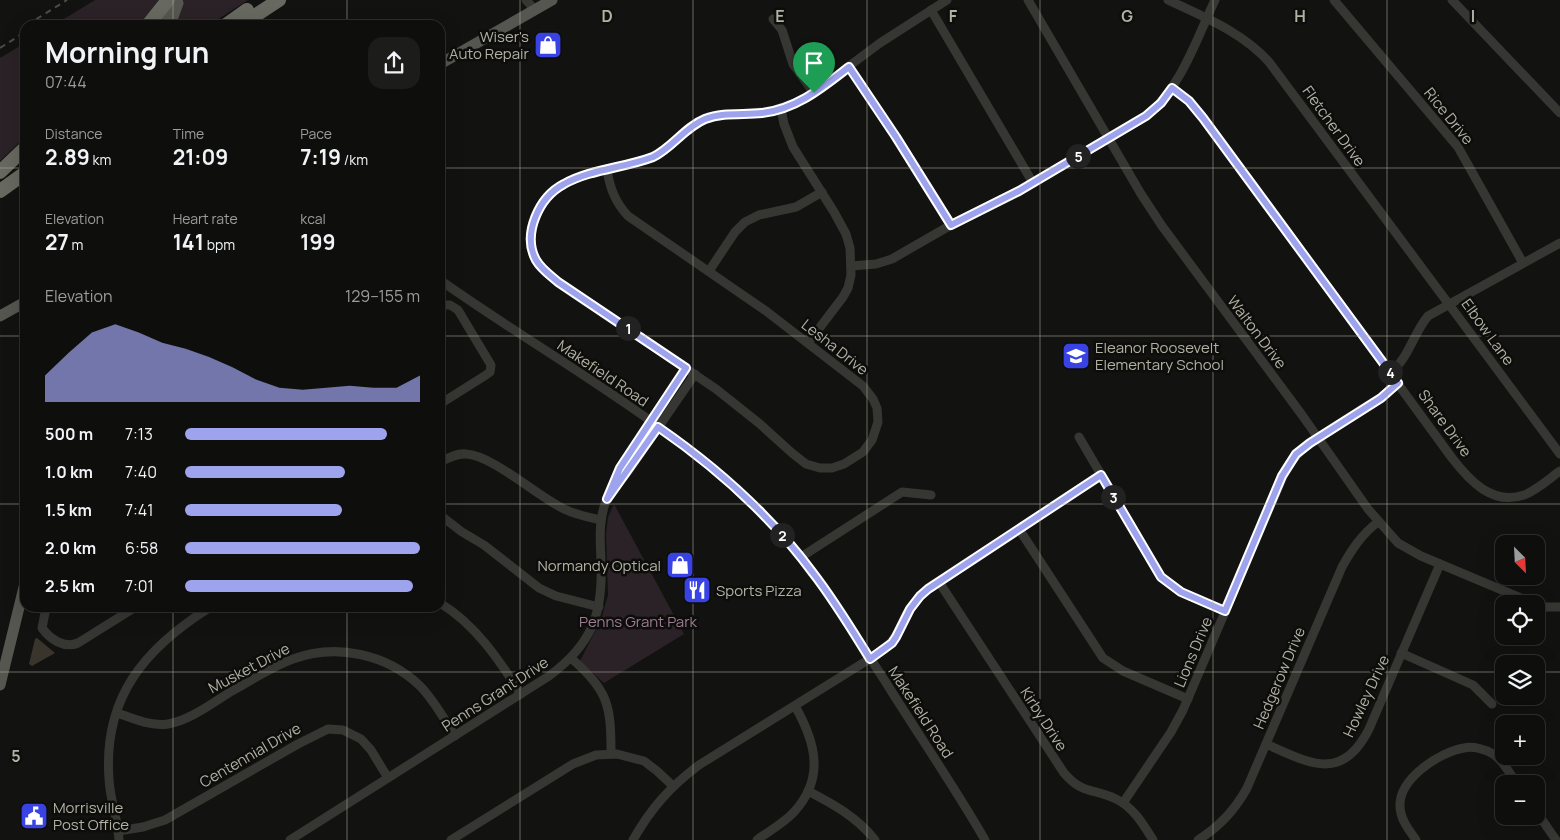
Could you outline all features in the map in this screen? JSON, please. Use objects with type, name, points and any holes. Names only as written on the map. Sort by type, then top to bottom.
[{"type":"highway","points":[[152,20],[168,0]]},
{"type":"highway","points":[[233,20],[262,0]]},
{"type":"highway","points":[[249,20],[279,0]]},
{"type":"highway","points":[[0,172],[20,153]]},
{"type":"highway","points":[[0,192],[20,177]]},
{"type":"highway","points":[[0,203],[20,188]]},
{"type":"main road","points":[[163,20],[172,0]]},
{"type":"main road","points":[[172,20],[179,0]]},
{"type":"main road","points":[[445,61],[552,0]]},
{"type":"main road","points":[[0,316],[20,305]]},
{"type":"main road","points":[[0,685],[20,603]]},
{"type":"street","points":[[526,0],[535,10]]},
{"type":"street","points":[[654,424],[695,374],[558,282],[540,267],[532,252],[530,243],[531,228],[544,202],[562,184],[581,177],[646,160],[661,153],[684,133],[705,119],[724,115],[762,113],[793,105],[814,93],[880,43],[948,0]]},
{"type":"street","name":"Walton Drive","points":[[1028,0],[1141,194],[1162,226],[1378,522],[1404,547],[1514,595]]},
{"type":"street","name":"Fletcher Drive","points":[[1168,0],[1250,42],[1270,62],[1450,303]]},
{"type":"street","points":[[851,266],[884,263],[951,225],[990,207],[1033,183],[1155,108],[1172,88],[1215,0]]},
{"type":"street","name":"Rice Drive","points":[[1334,0],[1458,147],[1523,263]]},
{"type":"street","points":[[1452,0],[1560,113]]},
{"type":"street","points":[[932,10],[1033,183]]},
{"type":"street","points":[[773,19],[782,30],[793,64],[814,93]]},
{"type":"street","points":[[849,67],[887,123],[951,225]]},
{"type":"street","name":"Share Drive","points":[[1172,88],[1189,101],[1203,118],[1462,471],[1474,484],[1498,496],[1516,497],[1533,490],[1560,471]]},
{"type":"street","points":[[781,109],[787,134],[793,147],[822,192],[846,234],[849,243],[850,282],[843,297],[808,343]]},
{"type":"street","name":"Lesha Drive","points":[[607,170],[614,198],[628,216],[709,271],[808,343],[867,390],[873,399],[878,415],[876,433],[868,447],[858,456],[832,468],[820,468],[802,462],[760,424],[695,374]]},
{"type":"street","points":[[709,271],[735,232],[745,222],[759,215],[796,207],[822,192]]},
{"type":"street","name":"Elbow Lane","points":[[1560,243],[1450,303],[1560,454]]},
{"type":"street","name":"Makefield Road","points":[[445,283],[654,424],[716,472],[764,515],[801,557],[847,621],[985,840]]},
{"type":"street","points":[[1390,373],[1403,361],[1421,324],[1428,316],[1450,303]]},
{"type":"street","points":[[445,305],[450,305],[458,310],[491,365],[490,372],[445,401]]},
{"type":"street","points":[[654,424],[686,368]]},
{"type":"street","name":"Lions Drive","points":[[1123,803],[1171,732],[1188,698],[1287,467],[1302,449],[1381,398],[1398,383]]},
{"type":"street","name":"Penns Grant Drive","points":[[290,840],[549,676],[571,658],[590,631],[599,607],[601,520],[607,499],[620,468],[654,424]]},
{"type":"street","points":[[1078,436],[1161,577],[1181,592],[1225,611]]},
{"type":"street","points":[[445,460],[459,454],[476,456],[491,462],[563,509],[580,516],[601,520]]},
{"type":"street","points":[[633,840],[650,813],[673,786],[699,765],[870,659],[892,643],[900,630],[906,614],[928,589],[1101,475]]},
{"type":"street","points":[[801,557],[902,492],[931,495]]},
{"type":"street","points":[[445,519],[484,545],[539,588],[556,596],[599,607]]},
{"type":"street","name":"Hedgerow Drive","points":[[1198,840],[1223,820],[1242,797],[1342,567],[1356,543],[1366,531],[1378,522]]},
{"type":"street","points":[[1019,529],[1103,658],[1122,672],[1188,698]]},
{"type":"street","name":"Howley Drive","points":[[1266,744],[1311,763],[1334,763],[1348,757],[1363,742],[1440,564]]},
{"type":"street","name":"Kirby Drive","points":[[939,582],[1064,773],[1083,789],[1112,797],[1123,803],[1139,818],[1153,840]]},
{"type":"street","points":[[445,607],[485,642],[497,656],[521,694]]},
{"type":"street","name":"Walton Drive","points":[[1545,607],[1560,607]]},
{"type":"street","points":[[45,612],[42,628],[62,645],[68,646],[78,643],[128,612]]},
{"type":"street","points":[[118,835],[110,792],[108,762],[111,733],[126,689],[142,664],[167,637],[203,612]]},
{"type":"street","name":"Musket Drive","points":[[117,713],[146,722],[170,724],[186,718],[294,658],[323,652],[344,651],[383,662],[412,680],[426,693],[455,736]]},
{"type":"street","points":[[1401,653],[1473,685],[1492,704]]},
{"type":"street","points":[[571,658],[593,679],[607,702],[610,725],[610,753]]},
{"type":"street","points":[[757,840],[793,812],[808,791],[813,771],[814,751],[808,730],[795,706]]},
{"type":"street","name":"Centennial Drive","points":[[118,835],[165,820],[298,744],[328,729],[343,730],[361,739],[371,750],[388,778]]},
{"type":"street","points":[[1416,840],[1402,818],[1400,805],[1404,788],[1418,771],[1446,753],[1465,747],[1479,748],[1493,754],[1511,775]]},
{"type":"street","points":[[451,840],[573,764],[596,755],[610,753],[630,756],[644,761],[658,771],[673,786]]},
{"type":"street","points":[[808,791],[827,800],[852,817],[874,840]]},
{"type":"street","points":[[1545,825],[1556,840]]},
{"type":"green space","points":[[95,0],[248,0],[217,20],[62,20]]},
{"type":"green space","points":[[20,46],[20,142],[0,161],[0,58]]},
{"type":"green space","name":"Penns Grant Park","points":[[614,504],[684,634],[604,683],[580,661],[601,620],[608,595],[606,535],[608,517]]},
{"type":"shaded area","points":[[37,638],[55,653],[32,666],[29,664],[35,639]]},
{"type":"railway","points":[[35,20],[67,0]]},
{"type":"railway","points":[[0,48],[20,35]]},
{"type":"place","name":"Wiser's Auto Repair","points":[[548,45]]},
{"type":"place","name":"Eleanor Roosevelt Elementary School","points":[[1076,356]]},
{"type":"place","name":"Normandy Optical","points":[[680,565]]},
{"type":"place","name":"Sports Pizza","points":[[697,590]]},
{"type":"place","name":"Morrisville Post Office","points":[[34,816]]},
{"type":"route","points":[[849,67],[869,95],[951,225],[1019,191],[1146,116],[1161,103],[1172,88],[1182,94],[1203,118],[1398,383],[1381,398],[1296,454],[1282,476],[1225,611],[1181,592],[1161,577],[1101,475],[928,589],[906,614],[900,630],[892,643],[870,659],[847,621],[813,572],[764,515],[716,472],[658,427],[607,499],[620,468],[686,368],[558,282],[540,267],[532,252],[530,243],[531,228],[539,210],[544,202],[562,184],[588,174],[625,166],[653,157],[705,119],[714,116],[772,111],[793,105],[814,93],[849,67]]}]
